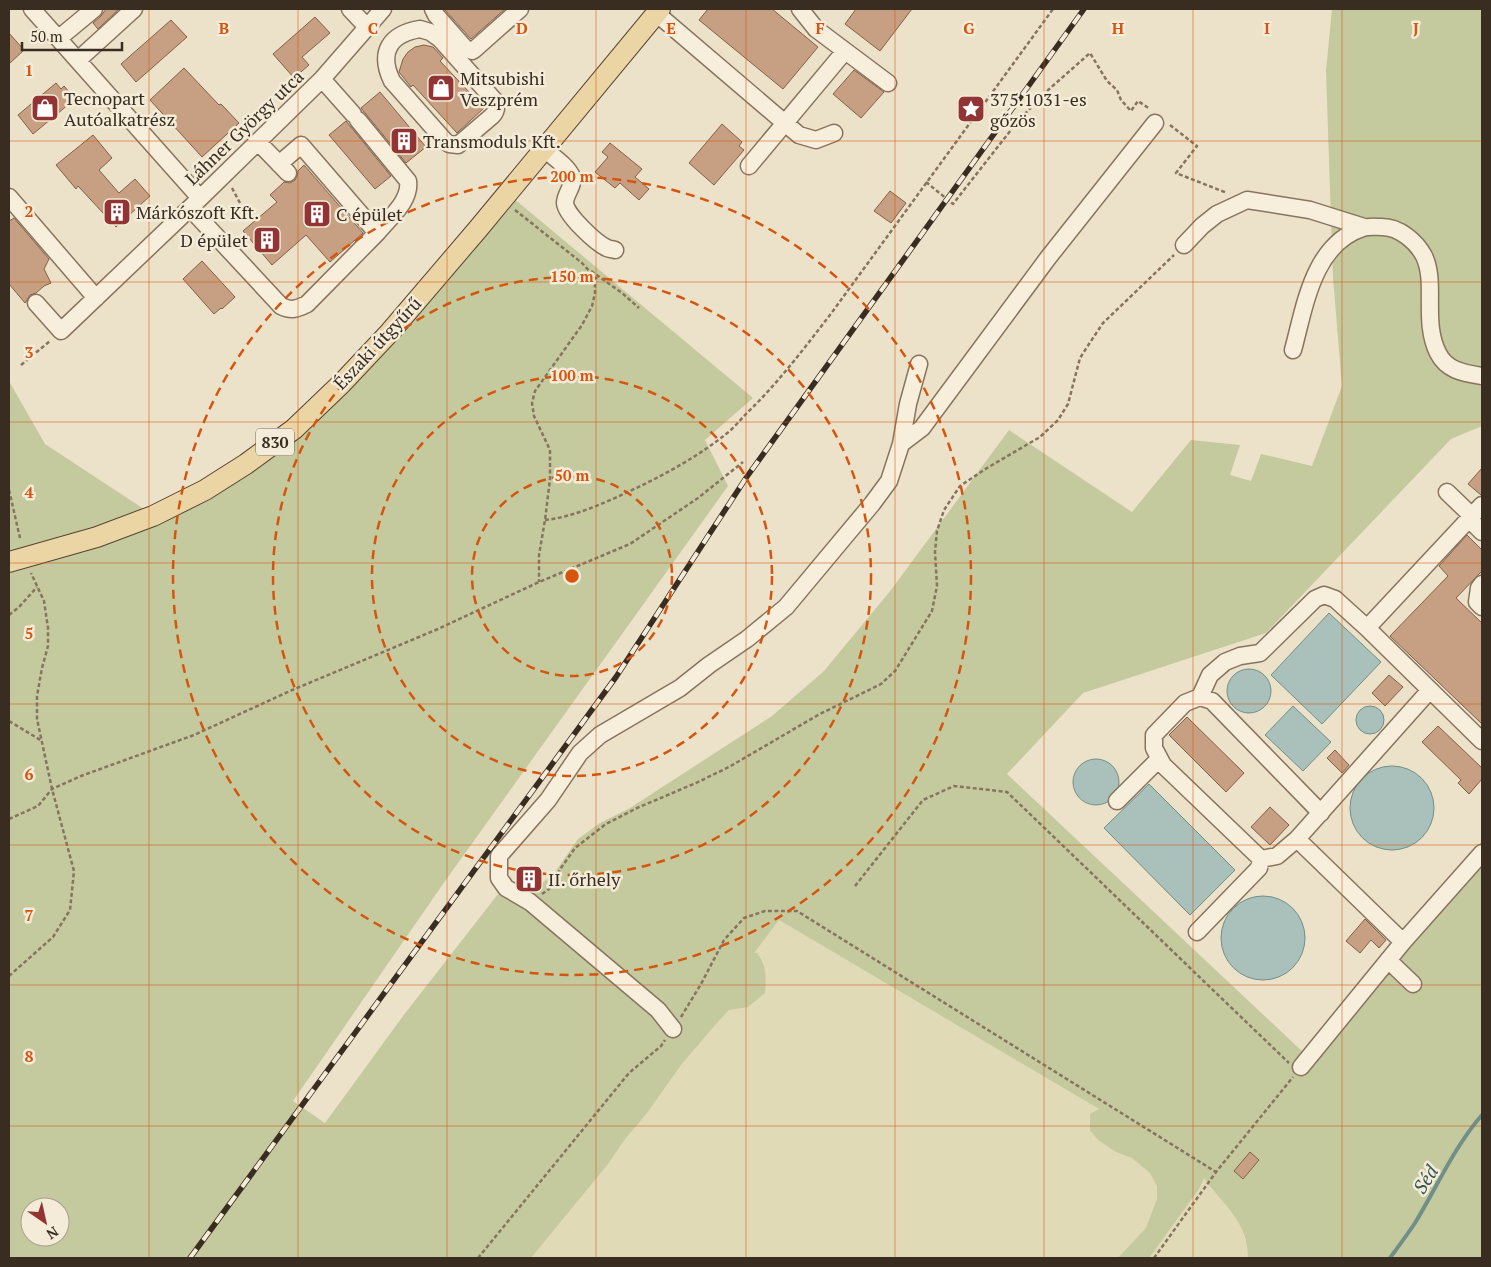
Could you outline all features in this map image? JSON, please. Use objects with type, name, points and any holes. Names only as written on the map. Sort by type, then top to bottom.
[{"type":"main road","name":"Északi útgyűrű","points":[[9,562],[97,537],[153,516],[205,490],[294,429],[342,383],[390,332],[658,11]]},
{"type":"street","points":[[59,38],[94,9]]},
{"type":"street","points":[[78,60],[134,9]]},
{"type":"street","points":[[350,9],[375,18],[396,37]]},
{"type":"street","points":[[433,9],[465,48],[472,51],[520,9]]},
{"type":"street","points":[[800,9],[816,29],[888,83]]},
{"type":"street","points":[[37,10],[281,306],[290,310],[307,304],[377,233],[404,199],[409,187],[408,180],[322,79]]},
{"type":"street","points":[[658,11],[799,135],[816,140],[834,134]]},
{"type":"street","name":"Láhner György utca","points":[[61,331],[322,79],[375,18]]},
{"type":"street","points":[[420,29],[435,35],[495,100],[495,113],[464,141],[458,145],[449,144],[392,81],[387,70],[386,58],[389,48],[396,37],[409,31],[420,29]]},
{"type":"street","points":[[749,166],[845,51]]},
{"type":"street","points":[[901,444],[922,428],[1048,258],[1155,123]]},
{"type":"street","points":[[258,142],[283,169],[301,145],[377,233]]},
{"type":"street","points":[[544,149],[567,169],[572,177],[565,202],[567,212],[580,226],[607,248],[615,250]]},
{"type":"street","points":[[9,197],[96,298]]},
{"type":"street","points":[[1184,245],[1202,226],[1217,214],[1247,200],[1310,210],[1364,227],[1390,227],[1407,236],[1424,257],[1428,274],[1429,329],[1438,354],[1459,373],[1482,376]]},
{"type":"street","points":[[1293,350],[1312,280],[1324,256],[1346,236],[1364,227]]},
{"type":"street","points":[[36,303],[61,331]]},
{"type":"street","points":[[673,1029],[658,1010],[530,902],[506,888],[499,878],[499,856],[548,800],[580,753],[600,735],[680,688],[747,639],[786,607],[889,481],[901,444],[908,404],[919,364]]},
{"type":"street","points":[[1447,492],[1474,513],[1482,532]]},
{"type":"street","points":[[1367,628],[1474,513]]},
{"type":"street","points":[[1482,584],[1479,588],[1477,602],[1482,607]]},
{"type":"street","points":[[1261,859],[1163,765],[1154,748],[1154,735],[1186,703],[1200,696],[1210,676],[1225,662],[1240,656],[1260,653],[1315,599],[1324,595],[1335,599],[1482,741]]},
{"type":"street","points":[[1261,859],[1277,856],[1298,839],[1430,690]]},
{"type":"street","points":[[1200,696],[1212,701],[1321,812]]},
{"type":"street","points":[[1117,801],[1159,759]]},
{"type":"street","points":[[1298,839],[1402,942]]},
{"type":"street","points":[[1301,1067],[1402,942],[1482,853]]},
{"type":"street","points":[[1197,932],[1259,868],[1261,859]]},
{"type":"street","points":[[1388,960],[1413,984]]},
{"type":"path","points":[[545,520],[556,519],[607,502],[656,478],[698,454],[727,433],[756,405],[801,352],[878,250],[1053,9]]},
{"type":"path","points":[[926,182],[953,204],[1018,121],[1047,91],[1090,53],[1106,81],[1117,90],[1121,100],[1130,111],[1138,101]]},
{"type":"path","points":[[1197,146],[1176,173],[1247,200]]},
{"type":"path","points":[[192,167],[210,168],[217,161]]},
{"type":"path","points":[[231,187],[249,220]]},
{"type":"path","points":[[502,200],[639,308]]},
{"type":"path","points":[[530,902],[549,888],[575,848],[606,824],[729,766],[818,714],[881,684],[896,671],[932,611],[937,586],[935,552],[937,531],[944,510],[960,486],[1040,437],[1058,420],[1068,404],[1080,358],[1104,323],[1184,245]]},
{"type":"path","points":[[539,582],[539,555],[550,479],[550,450],[534,416],[532,403],[535,391],[582,325],[592,306],[595,281],[588,269]]},
{"type":"path","points":[[21,365],[61,331]]},
{"type":"path","points":[[9,819],[38,806],[52,790],[81,776],[194,735],[290,691],[438,629],[539,582],[630,544],[698,498],[743,462]]},
{"type":"path","points":[[9,490],[20,538]]},
{"type":"path","points":[[9,976],[53,937],[70,910],[74,871],[52,790],[38,720],[37,696],[48,646],[48,628],[44,601],[31,573]]},
{"type":"path","points":[[9,615],[19,608],[38,588]]},
{"type":"path","points":[[9,721],[42,741]]},
{"type":"path","points":[[855,886],[923,800],[954,786],[1007,792],[1288,1063],[1301,1067],[1216,1172],[1154,1258]]},
{"type":"path","points":[[478,1258],[629,1073],[662,1046],[701,984],[724,940],[744,918],[765,911],[797,912],[1216,1172]]},
{"type":"shaded area","points":[[779,920],[1175,1154],[1204,1177],[1229,1207],[1241,1226],[1248,1249],[1248,1258],[517,1258]]},
{"type":"green space","points":[[1332,9],[1482,9],[1482,426],[1451,439],[1266,633],[1083,693],[1007,774],[1303,1052],[1347,997],[1482,841],[1482,1258],[1248,1258],[1247,1245],[1239,1224],[1204,1178],[1199,1189],[1149,1258],[1118,1258],[1146,1228],[1157,1199],[1157,1186],[1150,1173],[1132,1158],[1116,1152],[1098,1140],[1090,1130],[1090,1114],[1099,1109],[779,920],[754,953],[757,953],[764,967],[766,977],[765,993],[748,1007],[729,1010],[716,1024],[681,1065],[608,1164],[531,1258],[9,1258],[9,381],[45,444],[150,513],[292,427],[506,192],[753,398],[705,440],[728,486],[443,884],[293,1101],[325,1123],[403,1016],[498,894],[517,905],[555,872],[578,839],[600,823],[630,808],[772,716],[824,671],[891,590],[1009,430],[1132,512],[1191,440],[1240,445],[1230,475],[1251,481],[1261,454],[1312,466],[1342,386],[1333,278],[1326,71]]},
{"type":"water","points":[[1329,613],[1381,662],[1322,724],[1271,675]]},
{"type":"water","points":[[1245,669],[1253,669],[1265,675],[1271,691],[1265,707],[1253,713],[1245,713],[1233,707],[1227,695],[1227,687],[1233,675]]},
{"type":"water","points":[[1293,706],[1331,742],[1303,771],[1265,735]]},
{"type":"water","points":[[1370,706],[1380,710],[1384,720],[1380,730],[1370,734],[1360,730],[1356,720],[1360,710]]},
{"type":"water","points":[[1096,759],[1109,763],[1115,769],[1119,782],[1115,795],[1109,801],[1096,805],[1083,801],[1077,795],[1073,782],[1077,769],[1083,763]]},
{"type":"water","points":[[1392,766],[1408,769],[1422,778],[1431,792],[1434,808],[1431,824],[1422,838],[1408,847],[1392,850],[1376,847],[1362,838],[1353,824],[1350,808],[1353,792],[1362,778],[1376,769]]},
{"type":"water","points":[[1149,784],[1235,870],[1190,915],[1104,828]]},
{"type":"water","points":[[1263,896],[1279,899],[1293,908],[1302,922],[1305,938],[1302,954],[1293,968],[1279,977],[1263,980],[1247,977],[1233,968],[1224,954],[1221,938],[1224,922],[1233,908],[1247,899]]},
{"type":"building","points":[[106,9],[119,9],[98,29],[93,23]]},
{"type":"building","points":[[444,9],[505,9],[471,39]]},
{"type":"building","points":[[708,9],[772,9],[818,47],[783,89],[699,20]]},
{"type":"building","points":[[856,9],[912,9],[880,51],[845,24]]},
{"type":"building","points":[[315,17],[330,33],[302,57],[309,65],[294,78],[273,54]]},
{"type":"building","points":[[171,20],[187,37],[136,82],[121,64]]},
{"type":"building","points":[[9,33],[24,50],[9,64]]},
{"type":"building","name":"Mitsubishi Veszprém","points":[[424,45],[433,47],[443,58],[440,61],[484,108],[457,133],[413,85],[411,87],[399,72],[403,59],[408,52],[415,47]]},
{"type":"building","points":[[184,68],[239,123],[202,157],[150,100]]},
{"type":"building","points":[[854,70],[884,92],[861,118],[833,94]]},
{"type":"building","name":"Tecnopart Autóalkatrész","points":[[56,83],[61,89],[64,86],[75,99],[33,134],[18,115]]},
{"type":"building","points":[[380,92],[426,147],[406,163],[361,108]]},
{"type":"building","points":[[346,121],[391,176],[375,189],[329,135]]},
{"type":"building","points":[[722,124],[742,142],[739,146],[744,150],[714,185],[689,163]]},
{"type":"building","points":[[93,135],[112,158],[99,170],[119,193],[135,179],[150,196],[116,227],[78,186],[76,189],[56,165]]},
{"type":"building","points":[[610,143],[642,169],[635,177],[649,189],[639,200],[620,183],[615,188],[595,172],[608,157],[602,152]]},
{"type":"building","name":"C épület","points":[[304,165],[363,233],[330,262],[306,235],[272,265],[243,231],[277,202],[270,195],[284,182],[290,183],[295,180],[298,171]]},
{"type":"building","points":[[890,191],[906,203],[891,223],[874,211]]},
{"type":"building","points":[[14,218],[49,259],[44,269],[51,283],[30,295],[25,303],[9,284],[9,221]]},
{"type":"building","points":[[202,261],[235,297],[214,314],[183,279]]},
{"type":"building","points":[[1482,468],[1482,495],[1481,495],[1468,484]]},
{"type":"building","points":[[1467,535],[1482,550],[1482,571],[1456,598],[1482,623],[1482,724],[1390,636],[1448,576],[1439,566]]},
{"type":"building","points":[[1389,675],[1403,687],[1385,706],[1372,693]]},
{"type":"building","points":[[1187,717],[1244,773],[1226,792],[1169,735]]},
{"type":"building","points":[[1438,726],[1482,768],[1482,779],[1469,794],[1458,783],[1461,780],[1422,742]]},
{"type":"building","points":[[1335,750],[1349,765],[1342,773],[1327,758]]},
{"type":"building","points":[[1270,807],[1289,825],[1270,845],[1251,827]]},
{"type":"building","name":"II. őrhely","points":[[532,869],[539,878],[526,888],[518,880]]},
{"type":"building","points":[[1365,919],[1386,940],[1379,948],[1371,940],[1360,953],[1346,941]]},
{"type":"building","points":[[1250,1152],[1259,1160],[1243,1179],[1234,1171]]},
{"type":"waterway","name":"Séd","points":[[1390,1258],[1415,1223],[1463,1140],[1482,1115]]},
{"type":"railway","points":[[190,1258],[616,677],[746,478],[1084,9]]},
{"type":"place","name":"Mitsubishi Veszprém","points":[[441,88]]},
{"type":"place","name":"Tecnopart Autóalkatrész","points":[[45,108]]},
{"type":"place","name":"375.1031-es gőzös","points":[[971,109]]},
{"type":"place","name":"Transmoduls Kft.","points":[[404,141]]},
{"type":"place","name":"Márkószoft Kft.","points":[[117,212]]},
{"type":"place","name":"C épület","points":[[317,214]]},
{"type":"place","name":"D épület","points":[[267,240]]},
{"type":"place","name":"II. őrhely","points":[[529,879]]}]
